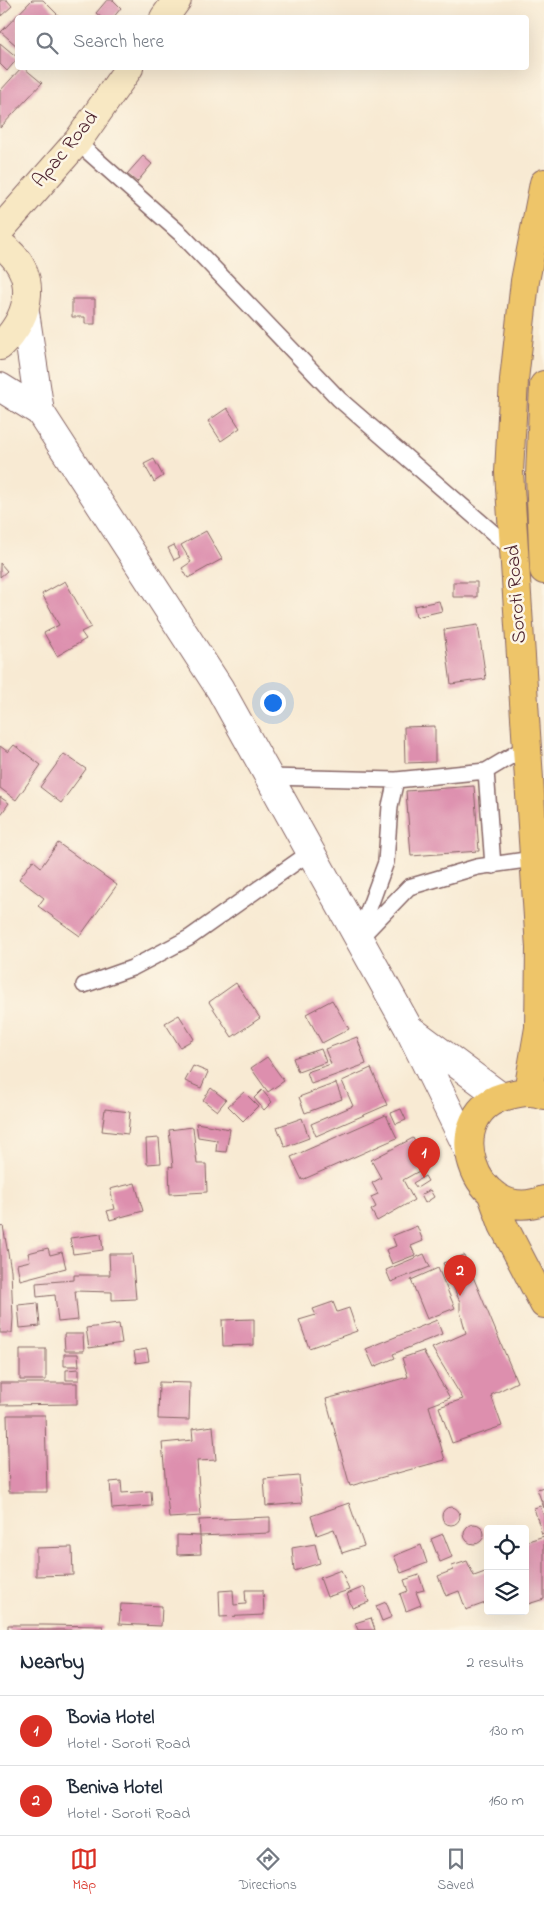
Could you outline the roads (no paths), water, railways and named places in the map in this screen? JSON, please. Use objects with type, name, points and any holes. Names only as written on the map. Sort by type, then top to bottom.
[{"type":"main road","points":[[166,15],[177,0]]},
{"type":"main road","name":"Apac Road","points":[[0,230],[76,142],[128,70]]},
{"type":"main road","name":"Soroti Road","points":[[536,1093],[540,948],[509,472],[514,380],[525,281],[544,183]]},
{"type":"main road","points":[[0,244],[10,252],[22,270],[27,291],[25,312],[15,331],[0,346]]},
{"type":"main road","name":"Soroti Road","points":[[544,385],[540,474],[544,570]]},
{"type":"main road","points":[[536,1093],[500,1096],[487,1106],[476,1119],[470,1134],[469,1151],[472,1166],[479,1180],[491,1192],[506,1200],[523,1204],[544,1200]]},
{"type":"main road","points":[[491,1192],[503,1225],[544,1304]]},
{"type":"street","points":[[25,312],[40,412],[220,689],[357,941],[408,1027],[469,1151]]},
{"type":"street","points":[[0,387],[40,412]]},
{"type":"street","points":[[408,1027],[500,1096]]},
{"type":"lane","points":[[76,142],[182,235],[339,399],[513,550]]},
{"type":"lane","points":[[268,777],[396,780],[486,771],[528,746]]},
{"type":"lane","points":[[486,771],[493,866]]},
{"type":"lane","points":[[357,941],[386,862],[390,806],[396,780]]},
{"type":"lane","points":[[84,985],[132,968],[189,938],[309,853]]},
{"type":"lane","points":[[357,941],[409,887],[477,867],[533,859]]},
{"type":"place","name":"Bovia Hotel","points":[[424,1178]]},
{"type":"place","name":"Beniva Hotel","points":[[460,1296]]}]
